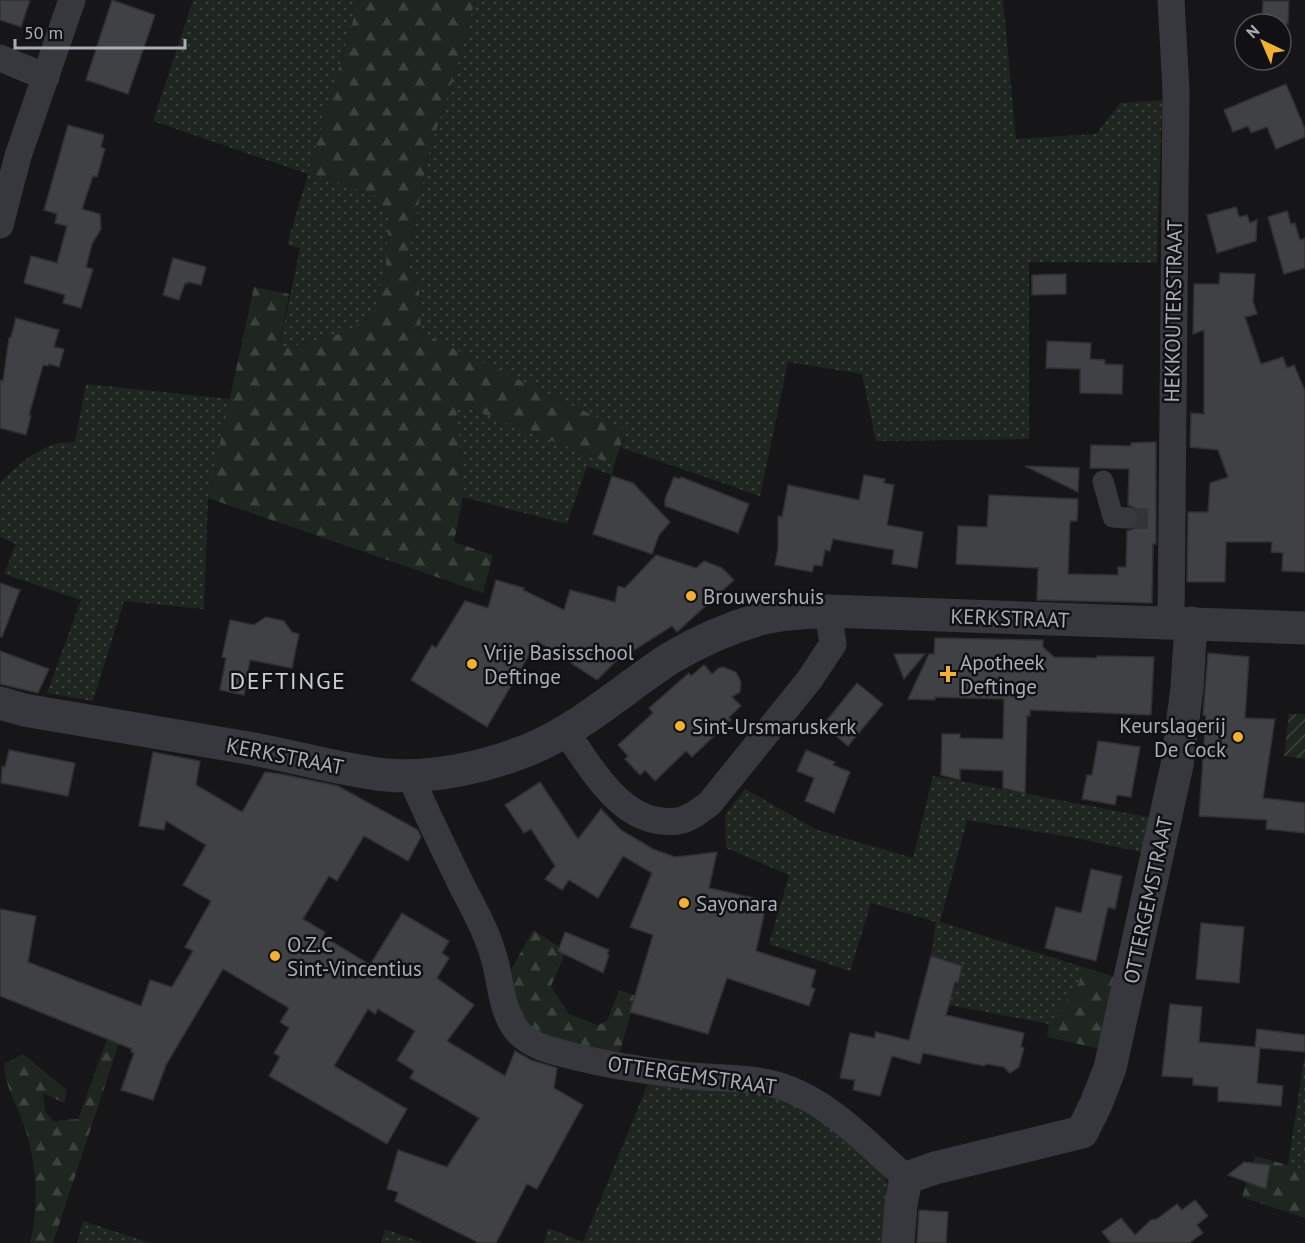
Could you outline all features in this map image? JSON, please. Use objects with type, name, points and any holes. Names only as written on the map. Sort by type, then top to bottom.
[{"type":"street","points":[[0,225],[18,156],[72,0]]},
{"type":"street","name":"HEKKOUTERSTRAAT","points":[[1171,0],[1176,90],[1164,519],[1181,623]]},
{"type":"street","points":[[0,58],[46,77]]},
{"type":"street","points":[[1103,481],[1113,517],[1127,518]]},
{"type":"street","points":[[565,731],[590,766],[626,808],[656,821],[679,821],[693,816],[710,803],[810,679],[833,644],[828,611]]},
{"type":"street","name":"KERKSTRAAT","points":[[0,703],[24,710],[288,755],[362,771],[387,775],[435,774],[480,765],[529,749],[565,731],[669,659],[707,639],[762,619],[828,611],[1305,628]]},
{"type":"street","name":"OTTERGEMSTRAAT","points":[[410,775],[428,816],[482,921],[490,941],[508,1014],[517,1031],[525,1038],[536,1046],[653,1072],[782,1086],[808,1098],[830,1113],[906,1178],[935,1167],[1082,1132],[1096,1104],[1110,1068],[1177,765],[1187,688],[1181,623]]},
{"type":"street","points":[[898,1243],[906,1178]]},
{"type":"green space","points":[[193,0],[359,0],[308,173],[378,196],[389,220],[386,264],[375,310],[350,331],[279,350],[300,248],[287,245],[308,174],[153,121]]},
{"type":"green space","points":[[359,0],[475,0],[459,60],[429,153],[409,250],[410,268],[419,287],[421,333],[626,431],[614,465],[456,403],[463,497],[454,542],[493,555],[483,593],[208,498],[254,287],[289,294],[279,350],[350,331],[375,310],[386,264],[389,220],[378,196],[308,173]]},
{"type":"green space","points":[[475,0],[1003,0],[1016,139],[1096,134],[1120,103],[1162,100],[1157,263],[1029,262],[1029,439],[876,441],[862,374],[788,362],[760,496],[622,448],[625,431],[421,334],[419,287],[410,268],[409,250],[429,153],[459,60]]},
{"type":"green space","points":[[86,384],[230,399],[208,498],[204,609],[124,601],[93,701],[47,693],[81,600],[4,574],[16,544],[0,537],[0,483],[32,455],[57,443],[75,442]]},
{"type":"green space","points":[[456,403],[614,465],[612,475],[587,466],[567,524],[463,497]]},
{"type":"green space","points":[[1289,714],[1305,714],[1305,759],[1284,756]]},
{"type":"green space","points":[[933,776],[1153,818],[1141,852],[1076,838],[967,820],[940,922],[1083,967],[1079,983],[1049,1024],[949,1005],[962,967],[931,956],[936,922],[871,903],[850,971],[769,944],[789,875],[726,848],[725,815],[745,789],[817,830],[913,858]]},
{"type":"green space","points":[[533,930],[566,951],[551,986],[569,1014],[598,1025],[607,1021],[619,990],[636,996],[619,1055],[540,1034],[519,1019],[511,970]]},
{"type":"green space","points":[[1083,967],[1115,977],[1100,1049],[1047,1037],[1049,1024],[1079,983]]},
{"type":"green space","points":[[107,1039],[119,1043],[53,1243],[30,1243],[36,1201],[33,1158],[26,1131],[7,1081],[4,1064],[23,1054],[67,1090],[64,1103],[43,1093],[45,1111],[53,1121],[78,1119]]},
{"type":"green space","points":[[1305,1054],[1305,1170],[1288,1165]]},
{"type":"green space","points":[[650,1079],[753,1091],[808,1109],[877,1166],[888,1184],[891,1198],[887,1243],[544,1243],[548,1228],[583,1242]]},
{"type":"green space","points":[[1255,1156],[1305,1170],[1305,1218],[1242,1197]]},
{"type":"green space","points":[[83,1221],[150,1243],[77,1243]]},
{"type":"green space","points":[[385,1229],[423,1243],[381,1243]]},
{"type":"building","points":[[0,0],[30,0],[21,27],[0,20]]},
{"type":"building","points":[[112,0],[155,15],[128,94],[86,80]]},
{"type":"building","points":[[1263,1],[1289,1],[1289,12],[1263,12]]},
{"type":"building","points":[[1286,84],[1305,129],[1305,137],[1276,149],[1267,127],[1251,133],[1248,126],[1233,132],[1224,110]]},
{"type":"building","points":[[68,125],[104,135],[101,147],[105,149],[97,177],[93,176],[82,209],[100,214],[101,229],[92,244],[86,267],[93,269],[81,308],[63,303],[65,295],[24,283],[31,256],[57,263],[67,226],[55,223],[57,214],[44,210]]},
{"type":"building","points":[[1236,207],[1239,217],[1247,215],[1250,223],[1257,220],[1256,241],[1217,253],[1207,215]]},
{"type":"building","points":[[1287,211],[1291,224],[1295,223],[1300,240],[1305,238],[1305,268],[1284,274],[1268,217]]},
{"type":"building","points":[[173,258],[206,267],[201,285],[185,283],[179,300],[163,295]]},
{"type":"building","points":[[1220,273],[1255,274],[1253,301],[1257,314],[1245,317],[1261,364],[1283,357],[1287,368],[1294,365],[1305,391],[1305,572],[1282,571],[1283,553],[1271,552],[1272,542],[1226,542],[1225,582],[1187,582],[1188,512],[1208,512],[1210,483],[1228,477],[1218,450],[1190,447],[1191,413],[1204,414],[1204,330],[1193,334],[1194,284],[1219,284]]},
{"type":"building","points":[[1066,274],[1066,294],[1032,295],[1032,275]]},
{"type":"building","points":[[16,318],[59,330],[54,347],[64,349],[59,367],[43,365],[29,415],[31,416],[26,435],[0,428],[0,380],[3,381],[9,338]]},
{"type":"building","points":[[1047,341],[1091,343],[1090,359],[1105,360],[1105,364],[1123,365],[1122,394],[1080,393],[1080,369],[1046,368]]},
{"type":"building","points":[[1156,442],[1156,544],[1153,544],[1152,603],[1037,600],[1038,568],[956,564],[958,526],[987,527],[989,495],[1078,499],[1077,521],[1070,521],[1068,574],[1118,575],[1118,567],[1126,567],[1127,531],[1138,525],[1139,513],[1128,505],[1129,469],[1090,468],[1091,445],[1131,446],[1131,443]]},
{"type":"building","points":[[1025,466],[1079,468],[1078,492]]},
{"type":"building","points":[[864,475],[885,479],[884,483],[894,485],[887,525],[923,532],[917,568],[892,564],[894,550],[833,539],[830,551],[825,550],[822,566],[814,565],[812,572],[775,565],[778,548],[778,516],[782,517],[788,485],[859,500]]},
{"type":"building","points":[[612,476],[633,483],[670,522],[659,535],[652,554],[593,534]]},
{"type":"building","points":[[674,477],[680,479],[681,477],[749,504],[738,533],[665,506],[665,499]]},
{"type":"building","points":[[656,555],[696,568],[704,561],[722,568],[734,580],[677,632],[672,626],[615,662],[597,680],[537,641],[487,727],[411,680],[432,645],[436,648],[465,601],[488,608],[496,580],[524,588],[523,590],[564,610],[570,590],[615,602],[618,586],[625,588]]},
{"type":"building","points":[[0,583],[20,590],[2,637],[0,637]]},
{"type":"building","points":[[266,617],[284,621],[292,632],[299,634],[292,668],[250,660],[244,695],[220,690],[226,658],[222,657],[230,620],[254,625]]},
{"type":"building","points":[[935,638],[1043,640],[1043,647],[1054,657],[1154,657],[1151,715],[1030,710],[1030,716],[1027,716],[1025,793],[1003,788],[1003,771],[960,769],[960,780],[941,775],[942,734],[960,734],[960,738],[1003,739],[1004,699],[935,697],[935,700],[908,699],[929,654],[934,654]]},
{"type":"building","points":[[0,651],[49,669],[38,693],[0,684]]},
{"type":"building","name":"Keurslagerij De Cock","points":[[1208,653],[1249,657],[1245,718],[1275,719],[1263,798],[1305,803],[1305,833],[1266,829],[1267,820],[1199,816]]},
{"type":"building","points":[[894,654],[925,654],[904,679]]},
{"type":"building","name":"Sint-Ursmaruskerk","points":[[704,665],[712,674],[723,667],[736,672],[741,682],[740,692],[732,697],[741,706],[729,717],[731,720],[692,757],[686,751],[655,781],[645,770],[640,775],[625,759],[628,756],[618,745],[653,713],[649,708],[689,673],[691,676]]},
{"type":"building","points":[[857,683],[883,704],[848,746],[823,725]]},
{"type":"building","points":[[1098,741],[1140,747],[1131,797],[1117,795],[1115,805],[1082,799],[1087,775],[1092,775]]},
{"type":"building","points":[[9,750],[75,763],[68,796],[1,783],[2,766],[5,767]]},
{"type":"building","points":[[806,750],[835,762],[833,765],[850,772],[834,813],[805,801],[814,778],[797,771]]},
{"type":"building","points":[[153,752],[200,761],[196,785],[242,812],[265,772],[338,786],[418,830],[421,837],[408,861],[364,836],[337,881],[329,876],[303,919],[325,932],[323,936],[370,965],[402,913],[449,941],[442,953],[449,958],[437,978],[474,1005],[447,1041],[505,1076],[515,1051],[531,1060],[557,1068],[554,1088],[583,1105],[537,1189],[527,1184],[496,1243],[479,1243],[395,1201],[398,1192],[387,1189],[398,1150],[447,1167],[479,1118],[410,1078],[414,1071],[397,1060],[415,1031],[378,1009],[375,1014],[368,1009],[334,1066],[407,1109],[387,1144],[269,1076],[280,1057],[274,1053],[289,1028],[280,1022],[289,1008],[223,969],[166,1065],[153,1100],[121,1090],[134,1053],[131,1052],[132,1049],[0,996],[0,909],[36,916],[28,962],[141,1006],[150,980],[172,987],[193,951],[185,947],[211,901],[183,885],[206,845],[166,821],[164,830],[139,826]]},
{"type":"building","points":[[540,782],[578,839],[601,809],[621,830],[653,849],[675,857],[717,852],[709,888],[767,901],[756,951],[816,970],[811,987],[815,989],[809,1006],[727,978],[708,1034],[630,1012],[653,935],[630,927],[652,873],[623,856],[598,898],[569,880],[562,890],[545,879],[555,866],[531,829],[524,833],[505,805]]},
{"type":"building","points":[[1091,869],[1122,876],[1115,909],[1108,907],[1096,961],[1045,948],[1056,907],[1081,913]]},
{"type":"building","points":[[1201,923],[1244,927],[1239,983],[1196,979]]},
{"type":"building","points":[[565,932],[609,950],[603,973],[558,951]]},
{"type":"building","points":[[931,956],[962,966],[946,1015],[1024,1033],[1021,1047],[1024,1048],[1019,1067],[1010,1073],[1004,1067],[987,1064],[984,1066],[923,1053],[920,1064],[892,1056],[880,1096],[853,1090],[855,1080],[840,1078],[850,1033],[875,1038],[875,1032],[909,1040]]},
{"type":"building","points":[[1170,1004],[1202,1007],[1199,1042],[1255,1047],[1257,1029],[1305,1035],[1305,1052],[1260,1048],[1257,1083],[1283,1086],[1281,1106],[1218,1101],[1218,1087],[1193,1085],[1193,1078],[1162,1076]]},
{"type":"building","points":[[1244,1162],[1270,1165],[1266,1189],[1228,1175]]},
{"type":"building","points":[[1195,1200],[1208,1216],[1197,1225],[1203,1233],[1189,1243],[1111,1243],[1102,1232],[1121,1218],[1135,1235],[1151,1220],[1157,1219],[1177,1204],[1182,1210]]},
{"type":"building","points":[[919,1210],[948,1212],[946,1243],[917,1243]]},
{"type":"tunnel","points":[[1127,518],[1156,519]]},
{"type":"place","name":"Brouwershuis","points":[[691,596]]},
{"type":"place","name":"Vrije Basisschool Deftinge","points":[[472,664]]},
{"type":"place","name":"Apotheek Deftinge","points":[[948,674]]},
{"type":"place","name":"Sint-Ursmaruskerk","points":[[680,726]]},
{"type":"place","name":"Keurslagerij De Cock","points":[[1238,737]]},
{"type":"place","name":"Sayonara","points":[[684,903]]},
{"type":"place","name":"O.Z.C Sint-Vincentius","points":[[275,956]]},
{"type":"district","name":"DEFTINGE","points":[[288,680]]}]
